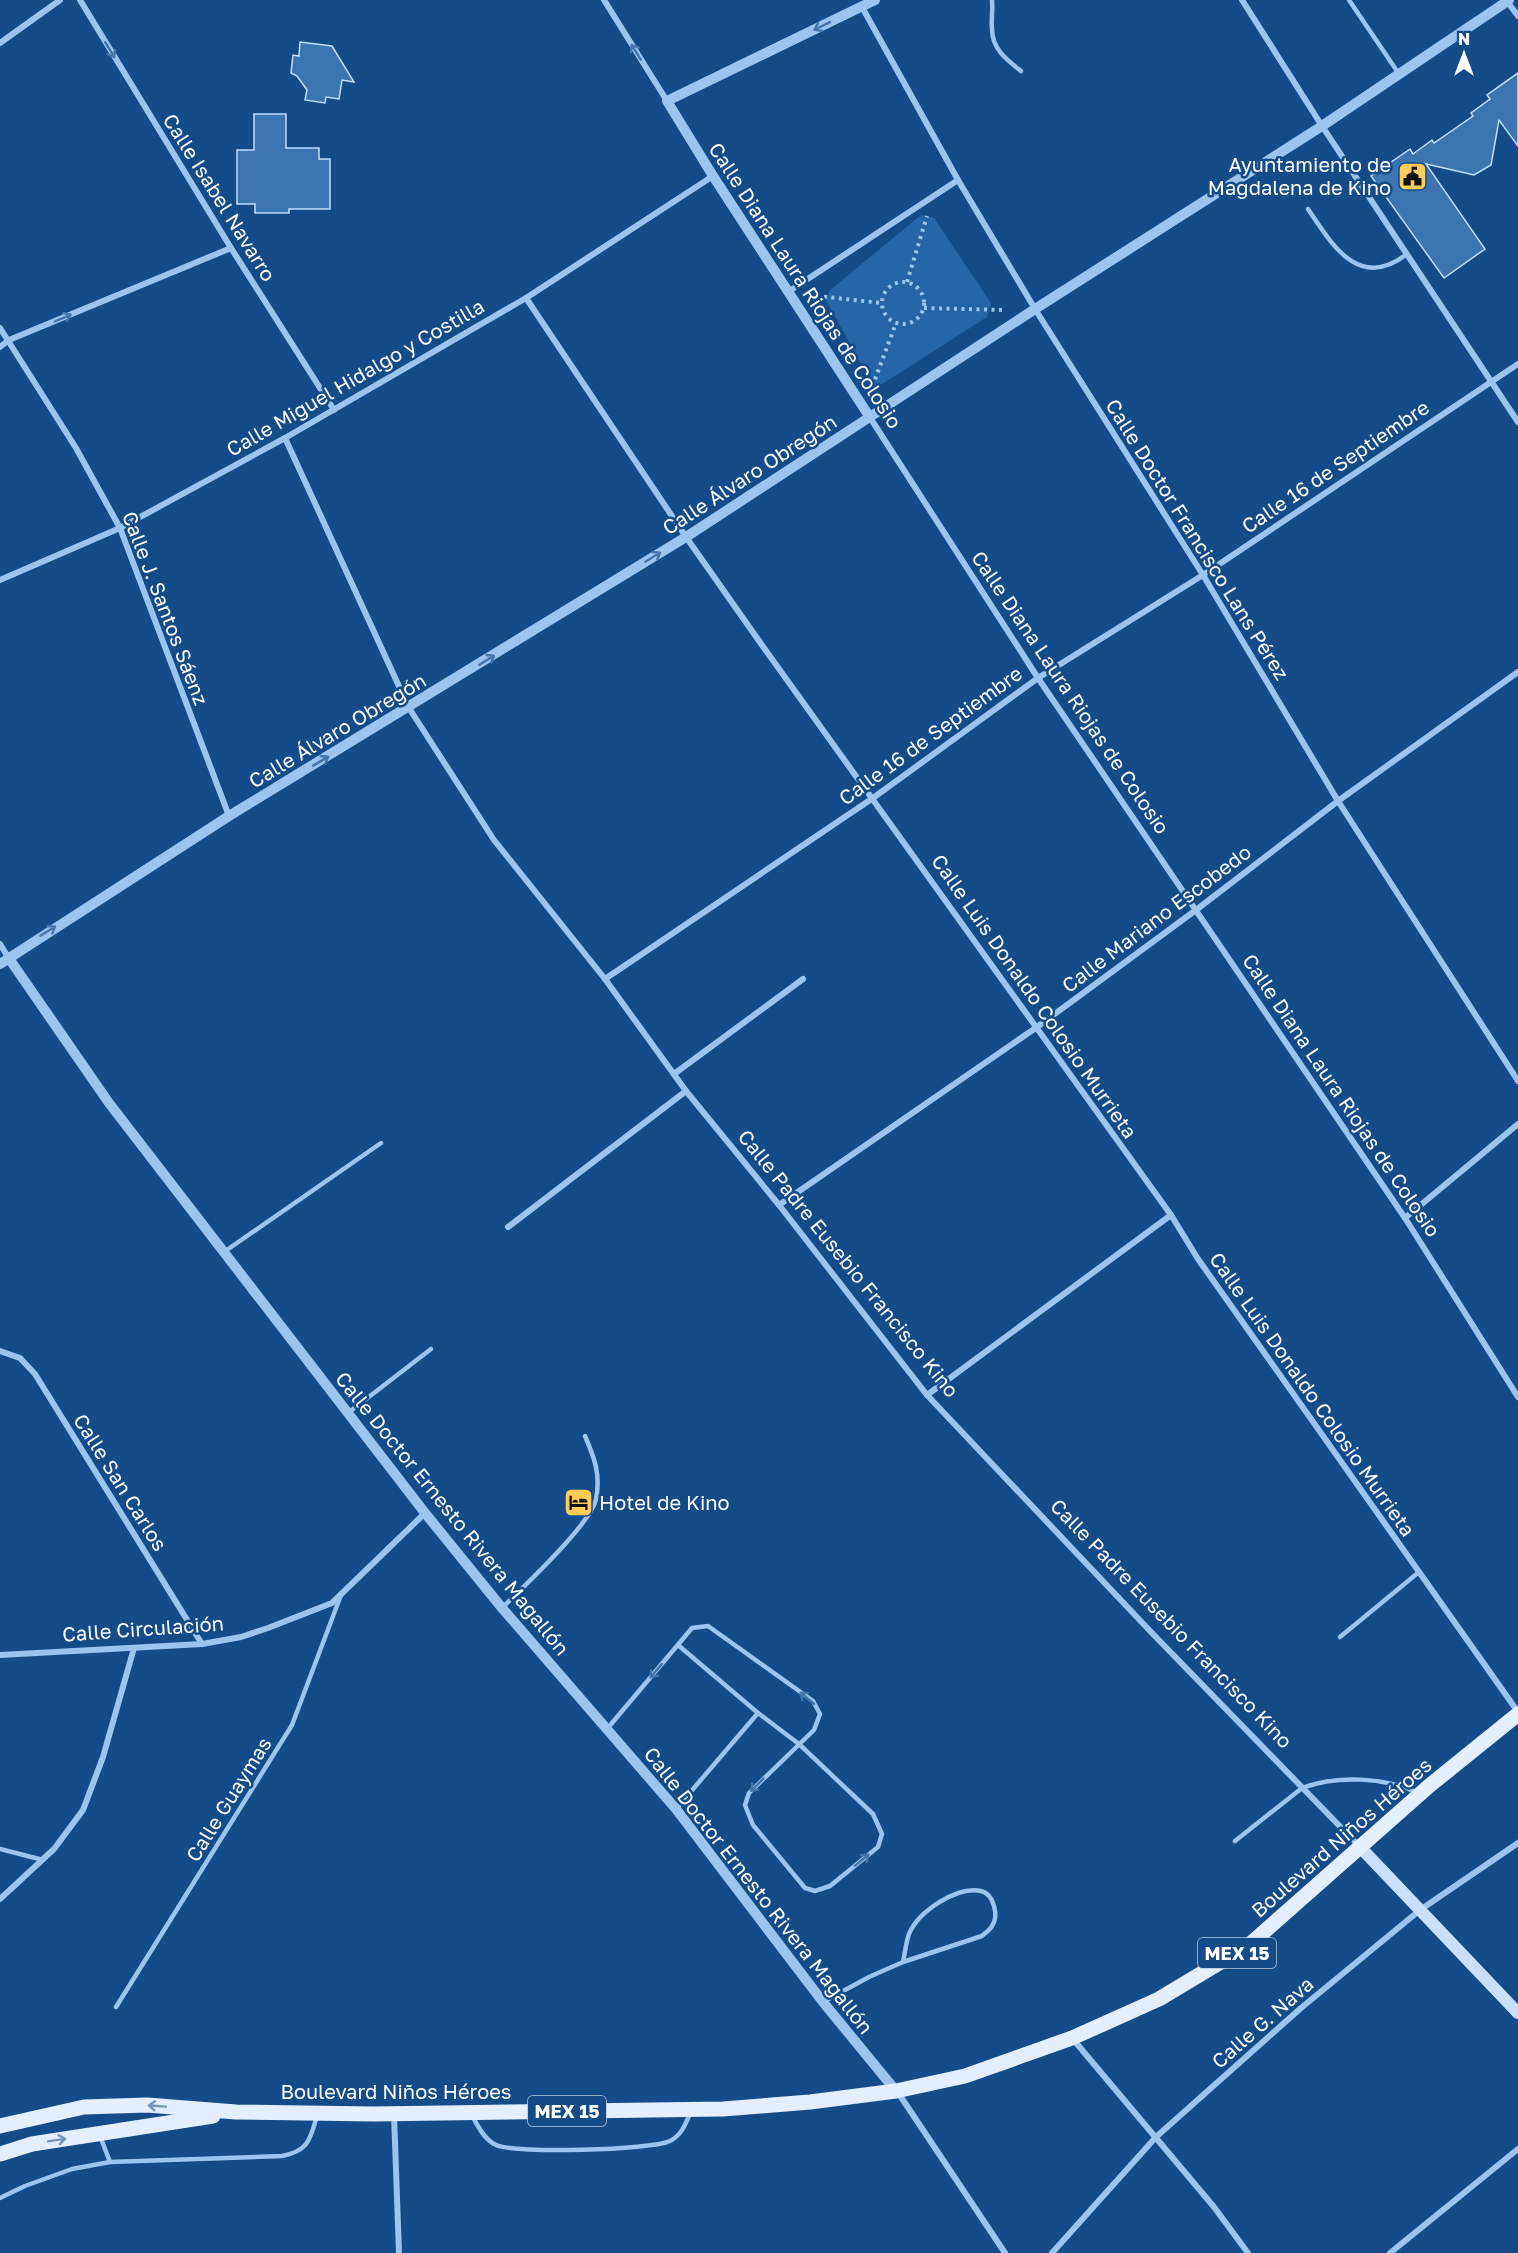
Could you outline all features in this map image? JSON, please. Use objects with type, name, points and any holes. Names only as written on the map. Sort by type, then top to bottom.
[{"type":"main road","name":"Boulevard Niños Héroes","points":[[0,2126],[84,2107],[147,2105],[236,2112],[394,2114],[692,2109],[810,2102],[896,2091],[965,2076],[1072,2038],[1159,1999],[1249,1945],[1420,1794],[1518,1713]]},
{"type":"main road","name":"Calle Padre Eusebio Francisco Kino","points":[[1361,1848],[1518,2013]]},
{"type":"main road","name":"Boulevard Niños Héroes","points":[[0,2154],[32,2144],[236,2112]]},
{"type":"street","points":[[0,43],[60,0]]},
{"type":"street","name":"Calle Isabel Navarro","points":[[80,0],[231,248],[334,410]]},
{"type":"street","name":"Calle Diana Laura Riojas de Colosio","points":[[604,0],[713,176],[1038,678],[1405,1218],[1518,1397]]},
{"type":"street","points":[[667,102],[875,0]]},
{"type":"street","points":[[1242,0],[1322,126],[1518,422]]},
{"type":"street","points":[[1507,0],[1518,16]]},
{"type":"street","name":"Calle Álvaro Obregón","points":[[4,960],[229,816],[686,537],[869,416],[1322,126],[1507,0]]},
{"type":"street","name":"Calle Doctor Francisco Lans Pérez","points":[[862,7],[958,180],[1035,309],[1203,575],[1338,801],[1518,1081]]},
{"type":"street","name":"Calle Miguel Hidalgo y Costilla","points":[[0,580],[120,528],[285,438],[526,298],[713,176]]},
{"type":"street","points":[[788,292],[958,180]]},
{"type":"street","points":[[0,347],[9,340],[231,248]]},
{"type":"street","name":"Calle Luis Donaldo Colosio Murrieta","points":[[526,298],[686,537],[1171,1215],[1198,1259],[1518,1713]]},
{"type":"street","name":"Calle J. Santos Sáenz","points":[[0,328],[76,448],[120,528],[229,816]]},
{"type":"street","name":"Calle 16 de Septiembre","points":[[606,980],[873,798],[1038,678],[1203,575],[1518,364]]},
{"type":"street","name":"Calle Padre Eusebio Francisco Kino","points":[[285,438],[409,708],[495,840],[606,980],[686,1091],[779,1205],[927,1395],[1151,1632],[1361,1848]]},
{"type":"street","name":"Calle Mariano Escobedo","points":[[779,1205],[1037,1027],[1196,910],[1338,801],[1518,672]]},
{"type":"street","name":"Calle Doctor Ernesto Rivera Magallón","points":[[0,944],[4,960],[109,1103],[425,1513],[502,1608],[676,1809],[823,2002],[896,2091]]},
{"type":"street","points":[[674,1074],[803,980]]},
{"type":"street","points":[[508,1227],[686,1091]]},
{"type":"street","points":[[1405,1218],[1518,1124]]},
{"type":"street","points":[[927,1395],[1171,1215]]},
{"type":"street","name":"Calle San Carlos","points":[[0,1351],[20,1358],[35,1374],[202,1644]]},
{"type":"street","name":"Calle Circulación","points":[[0,1655],[202,1644],[241,1637],[268,1628],[332,1603],[425,1513]]},
{"type":"street","points":[[0,1899],[43,1860],[69,1831],[83,1810],[103,1757],[134,1648]]},
{"type":"street","name":"Calle G. Nava","points":[[1052,2253],[1156,2137],[1301,2008],[1420,1910],[1518,1843]]},
{"type":"street","points":[[1072,2038],[1214,2207],[1248,2253]]},
{"type":"street","points":[[896,2091],[1005,2253]]},
{"type":"street","points":[[394,2114],[399,2253]]},
{"type":"street","points":[[1390,2253],[1518,2149]]},
{"type":"lane","points":[[992,0],[991,32],[995,44],[1003,56],[1021,71]]},
{"type":"lane","points":[[1349,0],[1399,74]]},
{"type":"lane","points":[[1308,209],[1333,245],[1361,267],[1378,268],[1394,264],[1407,254]]},
{"type":"lane","points":[[224,1252],[381,1143]]},
{"type":"lane","points":[[348,1413],[431,1349]]},
{"type":"lane","points":[[502,1608],[586,1519],[596,1500],[596,1462],[585,1436]]},
{"type":"lane","points":[[1340,1637],[1419,1572]]},
{"type":"lane","name":"Calle Guaymas","points":[[116,2007],[292,1725],[341,1595]]},
{"type":"lane","points":[[607,1729],[692,1628],[708,1626],[813,1701],[820,1714],[814,1730],[799,1744],[749,1793],[745,1805],[753,1825],[805,1888],[815,1891],[830,1886],[878,1847],[882,1834],[873,1814],[799,1744],[758,1713],[678,1645]]},
{"type":"lane","points":[[676,1809],[758,1713]]},
{"type":"lane","points":[[1235,1841],[1302,1788],[1314,1784],[1349,1780],[1403,1786],[1420,1794]]},
{"type":"lane","points":[[0,1849],[43,1860]]},
{"type":"lane","points":[[823,2002],[868,1977],[903,1962],[982,1936],[992,1927],[995,1920],[993,1902],[988,1895],[981,1891],[961,1892],[932,1907],[909,1934],[903,1962]]},
{"type":"lane","points":[[472,2112],[477,2126],[496,2146],[514,2149],[606,2149],[646,2147],[672,2140],[683,2130],[692,2109]]},
{"type":"lane","points":[[0,2198],[72,2169],[110,2162],[294,2154],[309,2142],[318,2113]]},
{"type":"lane","points":[[99,2134],[110,2162]]},
{"type":"path","points":[[907,282],[927,216],[933,209]]},
{"type":"path","points":[[907,282],[918,287],[922,293],[924,308],[914,322],[896,323],[886,317],[881,303],[883,294],[894,283],[907,282]]},
{"type":"path","points":[[788,292],[881,303]]},
{"type":"path","points":[[924,308],[1035,309]]},
{"type":"path","points":[[869,416],[874,382],[896,323]]},
{"type":"shaded area","points":[[921,215],[934,218],[991,303],[987,317],[879,386],[869,379],[826,300],[829,291]]},
{"type":"building","points":[[300,42],[332,46],[354,82],[342,80],[339,99],[326,97],[325,103],[305,100],[307,90],[297,76],[291,73],[293,55],[299,56]]},
{"type":"building","name":"Ayuntamiento de Magdalena de Kino","points":[[1518,73],[1518,146],[1499,120],[1491,165],[1474,175],[1426,164],[1485,249],[1444,278],[1371,176],[1410,149],[1413,154],[1432,140],[1434,143],[1473,116],[1471,113],[1490,99],[1487,95]]},
{"type":"building","points":[[254,114],[286,114],[286,148],[319,148],[319,159],[330,159],[330,209],[289,209],[289,213],[255,213],[255,204],[237,204],[237,150],[254,150]]},
{"type":"place","name":"Ayuntamiento de Magdalena de Kino","points":[[1412,176]]},
{"type":"place","name":"Hotel de Kino","points":[[578,1502]]}]
